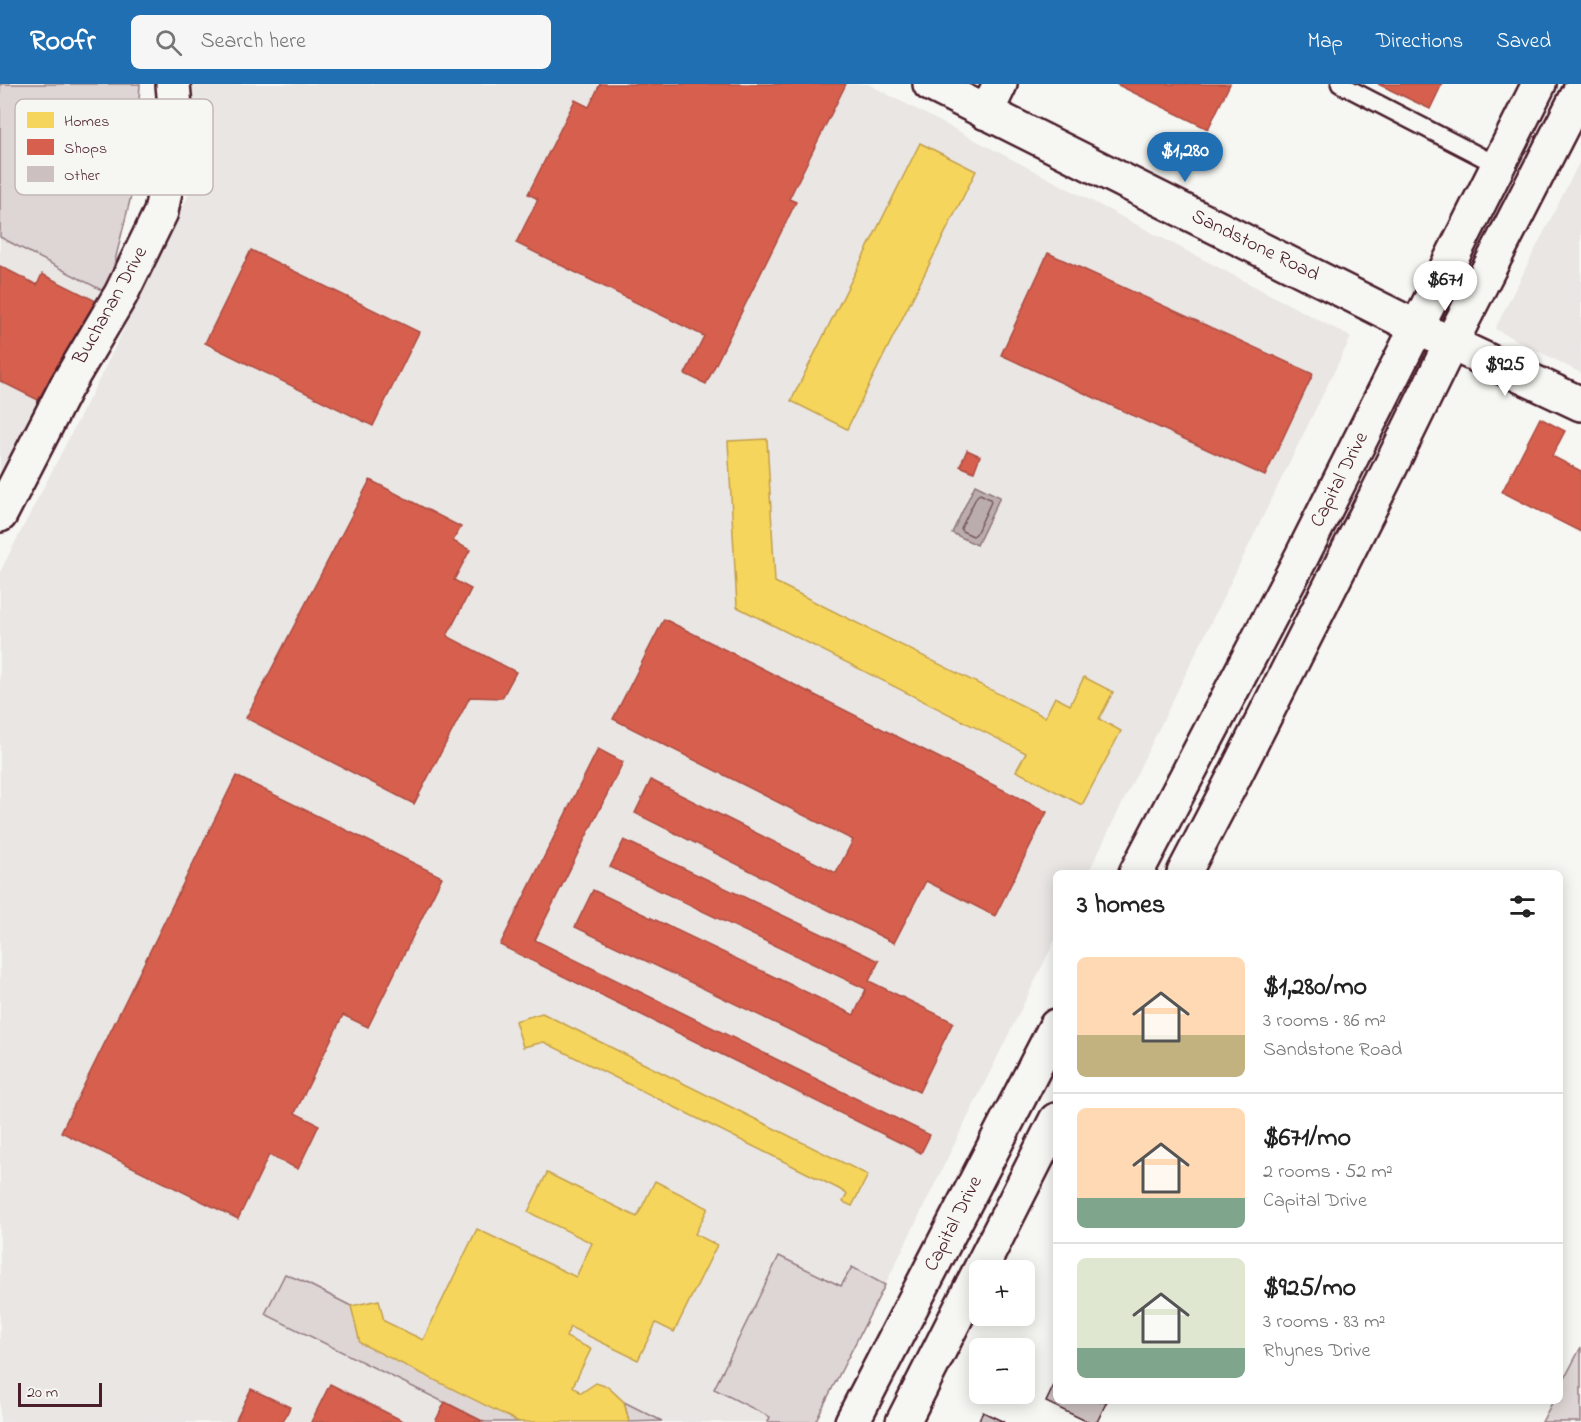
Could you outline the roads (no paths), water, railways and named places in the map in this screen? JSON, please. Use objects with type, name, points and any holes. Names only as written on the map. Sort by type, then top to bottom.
[{"type":"main road","name":"Buchanan Drive","points":[[173,84],[174,99]]},
{"type":"main road","name":"Sandstone Road","points":[[930,84],[1418,328],[1581,404]]},
{"type":"main road","points":[[986,113],[1000,84]]},
{"type":"main road","name":"Capital Drive","points":[[1138,870],[1302,556],[1539,84]]},
{"type":"main road","name":"Capital Drive","points":[[1186,870],[1581,88]]},
{"type":"main road","name":"Buchanan Drive","points":[[0,515],[66,387],[121,294],[161,212],[164,195]]},
{"type":"main road","name":"Capital Drive","points":[[852,1422],[1053,1032]]},
{"type":"main road","points":[[903,1422],[1053,1126]]},
{"type":"lane","points":[[1340,84],[1499,166]]},
{"type":"water","points":[[975,485],[1000,497],[977,545],[952,533]]}]
